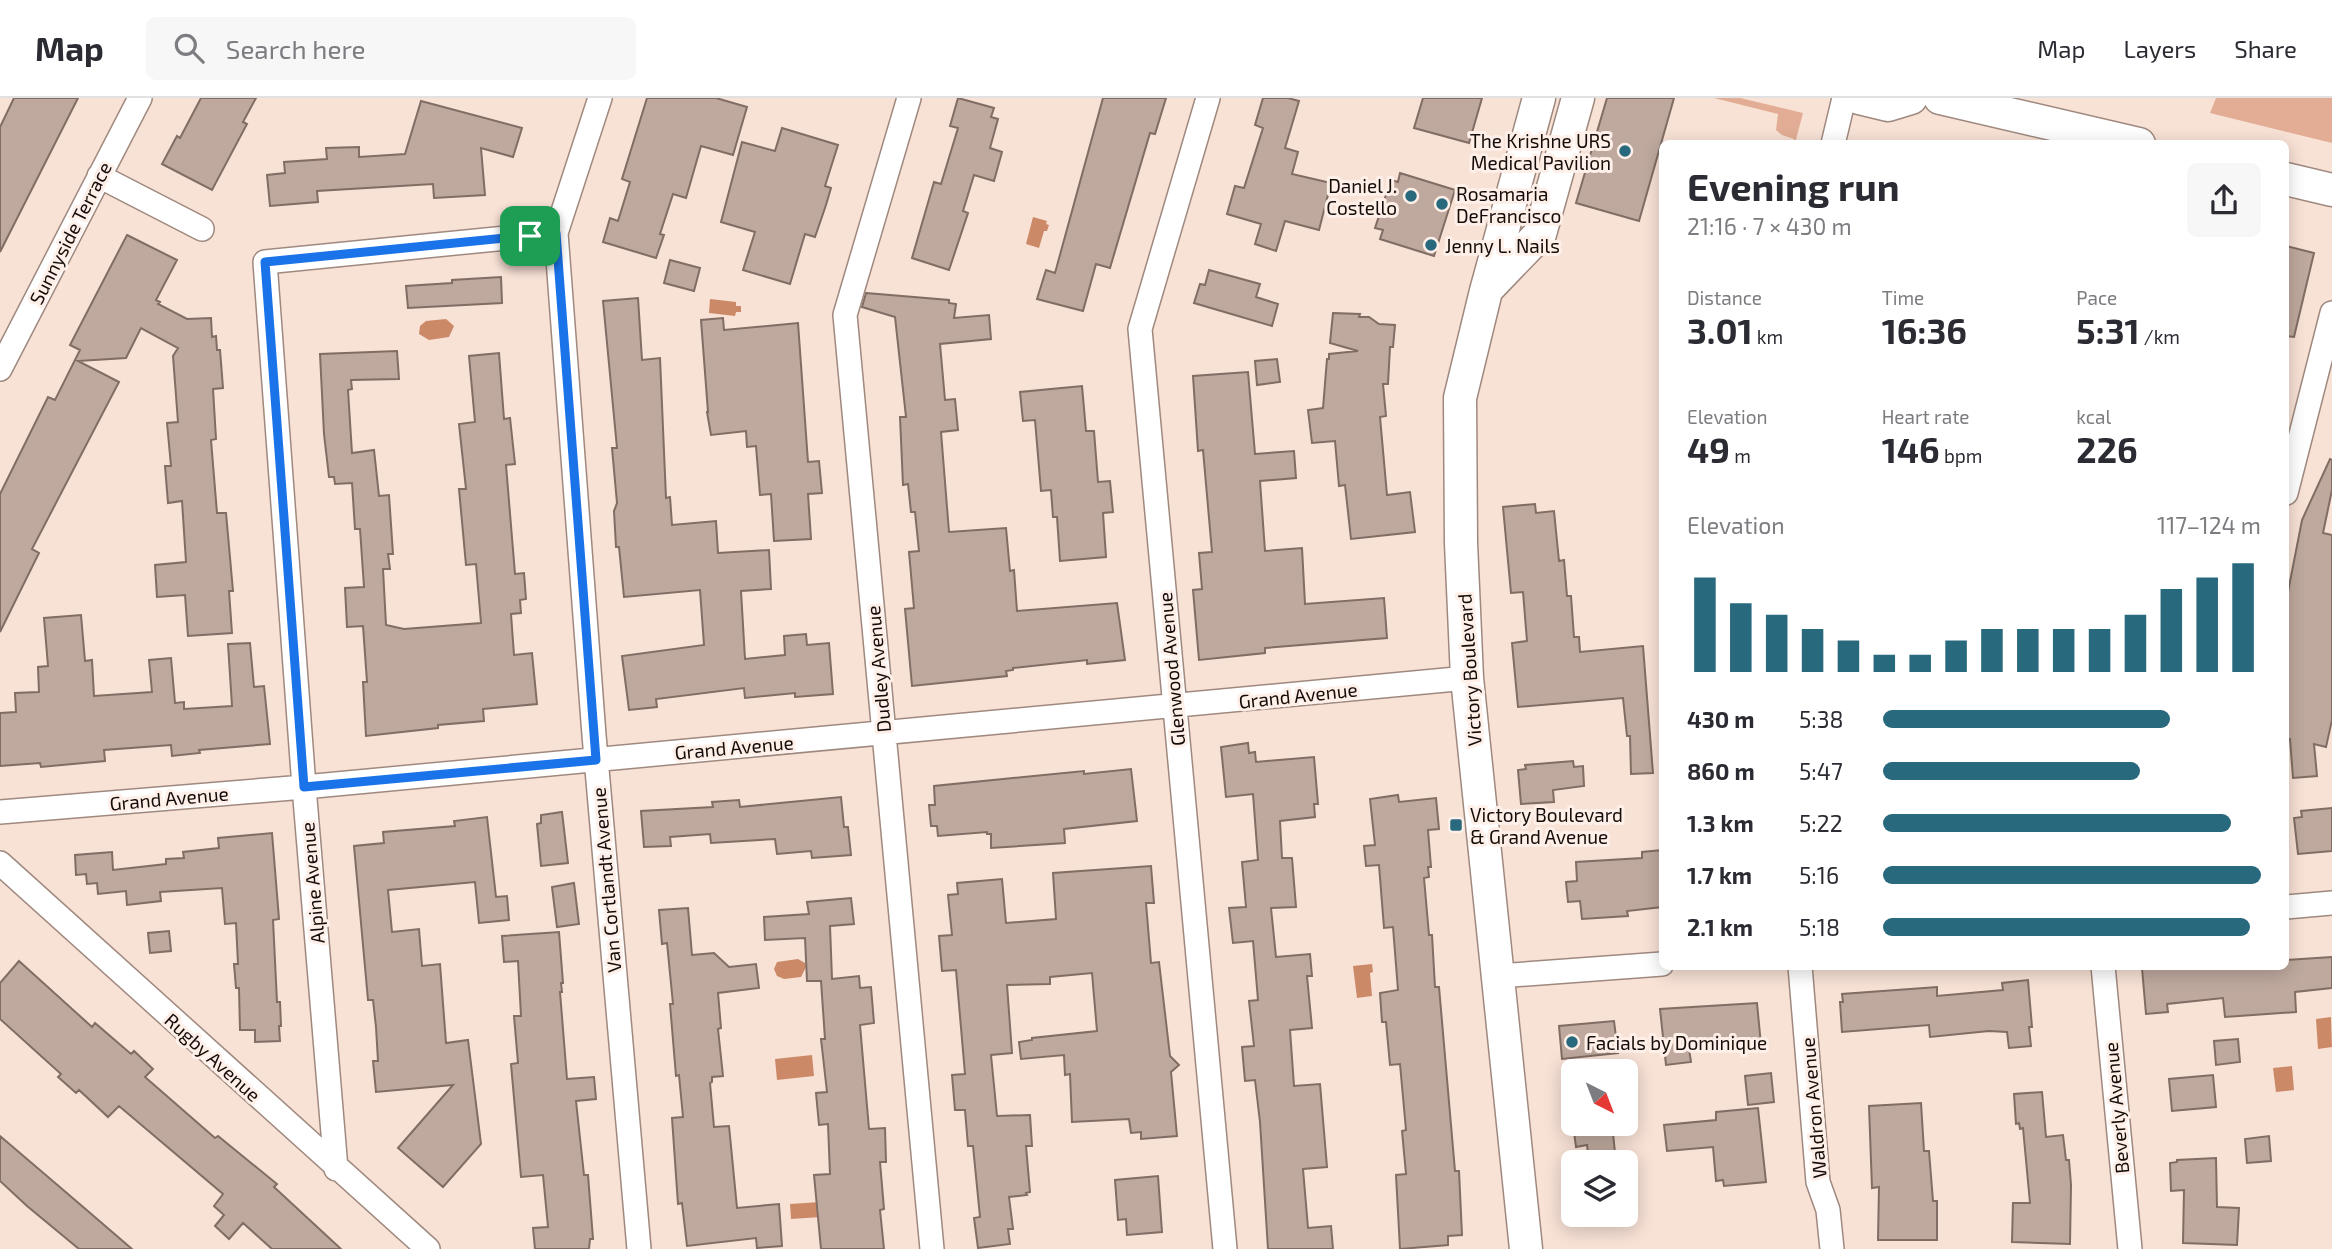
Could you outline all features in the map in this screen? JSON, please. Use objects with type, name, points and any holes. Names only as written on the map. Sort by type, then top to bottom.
[{"type":"main road","name":"Victory Boulevard","points":[[1526,1249],[1467,678],[1461,543],[1460,398],[1486,291],[1539,98]]},
{"type":"main road","points":[[1486,291],[1540,234],[1578,98]]},
{"type":"main road","points":[[1858,98],[1888,105],[1911,98]]},
{"type":"main road","points":[[1940,98],[2122,140]]},
{"type":"main road","points":[[2289,180],[2332,190]]},
{"type":"street","name":"Sunnyside Terrace","points":[[0,369],[140,98]]},
{"type":"street","name":"Van Cortlandt Avenue","points":[[600,98],[556,233],[596,760],[639,1249]]},
{"type":"street","name":"Dudley Avenue","points":[[909,98],[845,315],[932,1249]]},
{"type":"street","name":"Glenwood Avenue","points":[[1208,98],[1140,329],[1226,1249]]},
{"type":"street","points":[[1834,140],[1844,98]]},
{"type":"street","points":[[99,176],[202,229]]},
{"type":"street","name":"Alpine Avenue","points":[[336,1169],[265,262],[556,233]]},
{"type":"street","points":[[2289,481],[2332,313]]},
{"type":"street","name":"Grand Avenue","points":[[0,812],[304,787],[1467,678]]},
{"type":"street","name":"Rugby Avenue","points":[[0,863],[336,1169],[428,1249]]},
{"type":"street","points":[[2289,907],[2332,903]]},
{"type":"street","points":[[1498,976],[1659,964]]},
{"type":"street","name":"Waldron Avenue","points":[[1800,970],[1818,1181],[1828,1210],[1832,1249]]},
{"type":"street","name":"Beverly Avenue","points":[[2103,970],[2130,1249]]},
{"type":"shaded area","points":[[1714,98],[1740,98],[1803,113],[1796,140],[1776,130],[1778,114]]},
{"type":"shaded area","points":[[2216,98],[2332,98],[2332,143],[2210,113]]},
{"type":"shaded area","points":[[1033,217],[1047,221],[1046,224],[1049,225],[1047,231],[1044,231],[1039,248],[1026,244]]},
{"type":"shaded area","points":[[710,299],[736,302],[736,306],[741,306],[741,312],[736,312],[735,316],[709,313]]},
{"type":"shaded area","points":[[446,319],[454,326],[449,337],[429,340],[419,334],[420,326],[426,321]]},
{"type":"shaded area","points":[[798,959],[805,963],[806,967],[801,977],[784,979],[777,976],[774,969],[777,962]]},
{"type":"shaded area","points":[[1372,964],[1372,996],[1357,998],[1353,966]]},
{"type":"shaded area","points":[[2331,1017],[2332,1047],[2318,1049],[2316,1019]]},
{"type":"shaded area","points":[[812,1055],[814,1076],[777,1080],[775,1059]]},
{"type":"shaded area","points":[[2292,1066],[2294,1090],[2276,1092],[2273,1068]]},
{"type":"shaded area","points":[[820,1202],[821,1217],[791,1219],[790,1204]]},
{"type":"building","points":[[14,98],[78,98],[0,252],[0,127]]},
{"type":"building","points":[[201,98],[256,98],[243,122],[247,124],[212,190],[162,164],[177,136],[180,138]]},
{"type":"building","points":[[647,98],[716,98],[747,107],[733,155],[701,146],[686,198],[673,194],[660,234],[664,235],[656,258],[603,242],[610,218],[618,221],[630,182],[622,179]]},
{"type":"building","points":[[958,98],[994,108],[991,117],[998,119],[990,148],[1002,152],[994,181],[974,175],[963,211],[968,213],[949,270],[912,258],[934,182],[941,184],[958,128],[950,126]]},
{"type":"building","points":[[1103,98],[1166,98],[1155,134],[1150,133],[1110,268],[1096,264],[1083,311],[1037,299],[1046,270],[1055,273]]},
{"type":"building","points":[[1263,98],[1299,101],[1285,148],[1298,152],[1292,174],[1331,183],[1319,230],[1285,221],[1276,251],[1255,244],[1261,224],[1227,214],[1235,186],[1244,188],[1263,128],[1255,125]]},
{"type":"building","points":[[1423,98],[1482,98],[1469,143],[1414,128]]},
{"type":"building","name":"The Krishne URS Medical Pavilion","points":[[1607,98],[1674,98],[1662,140],[1659,140],[1659,151],[1639,221],[1576,203]]},
{"type":"building","points":[[421,101],[522,128],[513,157],[481,148],[485,195],[434,198],[433,184],[317,191],[318,202],[270,206],[267,175],[285,173],[284,162],[327,159],[326,148],[359,147],[359,157],[405,154]]},
{"type":"building","points":[[782,128],[838,145],[825,186],[831,188],[815,237],[805,234],[790,284],[743,270],[755,232],[721,222],[742,142],[775,151]]},
{"type":"building","points":[[1400,173],[1455,190],[1434,256],[1380,239],[1383,230],[1375,228],[1391,180],[1398,182]]},
{"type":"building","points":[[127,235],[177,260],[156,300],[160,302],[158,304],[187,319],[211,318],[212,337],[216,336],[217,350],[220,350],[223,388],[213,389],[216,439],[211,440],[217,513],[226,513],[233,591],[229,591],[232,633],[188,636],[185,595],[157,597],[155,565],[186,562],[182,501],[168,503],[165,466],[171,466],[167,423],[178,422],[173,356],[178,348],[141,328],[126,358],[78,361],[119,382],[32,549],[39,553],[0,632],[0,494],[48,397],[55,400],[80,350],[70,345]]},
{"type":"building","points":[[2289,247],[2314,253],[2294,337],[2289,336]]},
{"type":"building","points":[[670,260],[700,268],[694,291],[664,283]]},
{"type":"building","points":[[1209,270],[1260,284],[1256,297],[1278,304],[1272,326],[1194,303],[1200,284],[1205,285]]},
{"type":"building","points":[[501,277],[502,303],[408,308],[406,286]]},
{"type":"building","points":[[866,293],[949,300],[949,303],[956,304],[954,318],[989,315],[991,339],[940,344],[945,400],[955,399],[958,430],[941,432],[949,532],[1006,528],[1010,571],[1014,570],[1017,611],[1117,603],[1125,660],[1087,664],[1087,660],[1013,668],[1006,671],[1007,676],[912,686],[905,609],[914,608],[909,552],[919,551],[915,512],[911,512],[908,484],[903,485],[900,417],[906,417],[895,317],[862,307]]},
{"type":"building","points":[[638,298],[642,360],[660,358],[666,498],[670,497],[672,525],[716,521],[718,553],[769,550],[771,589],[741,591],[745,659],[785,655],[784,636],[806,634],[807,645],[829,643],[833,694],[795,697],[795,693],[745,698],[744,688],[656,699],[657,707],[629,710],[622,656],[704,645],[700,590],[624,597],[619,547],[616,547],[614,511],[617,503],[612,448],[617,448],[603,301]]},
{"type":"building","points":[[1333,313],[1360,314],[1359,317],[1369,317],[1379,324],[1395,325],[1393,347],[1390,347],[1388,384],[1383,384],[1386,416],[1380,417],[1387,495],[1410,492],[1415,532],[1351,539],[1345,485],[1339,486],[1335,441],[1312,443],[1308,410],[1323,408],[1329,354],[1358,351],[1330,343]]},
{"type":"building","points":[[723,318],[724,330],[798,323],[808,462],[819,461],[822,493],[808,494],[811,539],[774,541],[771,494],[760,495],[756,446],[747,447],[746,431],[711,435],[701,320]]},
{"type":"building","points":[[397,351],[399,379],[351,380],[352,389],[348,390],[352,453],[374,450],[379,496],[389,495],[393,554],[388,554],[390,569],[383,569],[386,625],[404,629],[481,623],[476,564],[466,565],[459,489],[466,489],[459,424],[475,422],[469,356],[499,353],[504,419],[510,418],[515,464],[506,465],[515,574],[524,573],[526,599],[520,600],[521,613],[511,614],[514,655],[532,653],[537,704],[483,709],[484,721],[366,736],[363,682],[367,682],[363,626],[347,627],[345,588],[364,587],[360,529],[355,529],[352,483],[335,484],[334,477],[329,477],[320,354]]},
{"type":"building","points":[[1277,359],[1280,382],[1257,385],[1255,361]]},
{"type":"building","points":[[1248,372],[1255,454],[1294,451],[1296,478],[1260,481],[1265,551],[1302,548],[1305,604],[1384,598],[1387,638],[1265,648],[1265,653],[1199,660],[1193,590],[1202,589],[1199,553],[1212,552],[1203,450],[1198,451],[1193,376]]},
{"type":"building","points":[[1082,386],[1086,431],[1094,431],[1098,482],[1110,481],[1113,512],[1103,513],[1106,557],[1060,561],[1057,517],[1053,517],[1051,490],[1041,491],[1035,420],[1023,421],[1020,392]]},
{"type":"building","points":[[2330,459],[2332,490],[2323,533],[2332,535],[2332,720],[2326,747],[2314,744],[2317,776],[2293,778],[2289,739],[2289,587],[2302,520]]},
{"type":"building","points":[[1535,504],[1536,513],[1554,511],[1559,561],[1564,560],[1567,596],[1571,596],[1574,637],[1579,637],[1580,652],[1643,646],[1653,773],[1631,774],[1630,736],[1627,736],[1623,698],[1518,707],[1512,643],[1527,641],[1523,592],[1511,593],[1503,507]]},
{"type":"building","points":[[81,615],[85,661],[92,660],[94,696],[152,692],[149,660],[171,658],[175,703],[184,702],[184,709],[232,706],[228,644],[250,643],[254,687],[264,686],[270,744],[199,750],[200,753],[172,756],[171,745],[104,750],[105,761],[41,767],[40,763],[0,766],[0,713],[16,712],[15,693],[39,692],[38,667],[48,666],[44,618]]},
{"type":"building","points":[[1248,743],[1249,753],[1255,752],[1256,762],[1314,757],[1318,804],[1314,804],[1315,817],[1280,821],[1282,858],[1292,858],[1296,907],[1271,908],[1276,957],[1310,954],[1312,976],[1307,976],[1312,1028],[1290,1030],[1294,1086],[1320,1084],[1327,1167],[1303,1169],[1308,1228],[1331,1226],[1333,1249],[1268,1249],[1255,1080],[1245,1081],[1242,1047],[1254,1046],[1249,1001],[1258,1000],[1253,941],[1233,943],[1229,908],[1246,907],[1242,862],[1258,860],[1253,794],[1226,797],[1221,747]]},
{"type":"building","points":[[1573,761],[1574,767],[1583,766],[1584,786],[1553,790],[1554,802],[1521,804],[1518,770],[1526,769],[1525,765]]},
{"type":"building","points":[[1131,769],[1137,821],[1064,829],[1065,843],[991,848],[991,834],[987,832],[938,836],[937,826],[931,826],[929,805],[935,805],[934,786]]},
{"type":"building","points":[[1398,795],[1399,802],[1436,798],[1439,829],[1428,830],[1431,867],[1428,867],[1429,877],[1424,878],[1429,935],[1432,935],[1435,987],[1439,987],[1455,1171],[1459,1171],[1462,1235],[1448,1236],[1448,1245],[1400,1249],[1396,1175],[1406,1174],[1402,1131],[1406,1130],[1400,1064],[1390,1065],[1380,993],[1398,990],[1393,927],[1384,928],[1379,865],[1366,866],[1364,846],[1375,845],[1370,799]]},
{"type":"building","points":[[841,797],[844,827],[848,827],[851,855],[812,858],[811,851],[777,854],[775,839],[711,843],[710,834],[670,837],[671,846],[644,847],[641,811],[713,807],[712,802],[739,800],[740,807]]},
{"type":"building","points":[[2332,808],[2332,851],[2298,854],[2294,818],[2302,817],[2301,811]]},
{"type":"building","points":[[562,812],[568,863],[541,866],[537,824],[541,823],[541,815]]},
{"type":"building","points":[[487,817],[496,897],[507,896],[509,920],[479,923],[475,882],[388,890],[392,932],[419,929],[422,966],[440,964],[446,1043],[468,1040],[481,1144],[443,1187],[398,1148],[453,1085],[376,1092],[373,1061],[378,1061],[376,1027],[373,1000],[368,1000],[354,846],[384,843],[383,832],[455,826],[454,821]]},
{"type":"building","points":[[272,833],[279,919],[273,920],[277,1002],[280,1002],[280,1041],[255,1042],[255,1030],[240,1030],[239,988],[236,988],[234,964],[238,964],[236,923],[225,924],[222,888],[160,892],[161,901],[127,905],[126,891],[98,894],[97,883],[87,884],[86,874],[76,875],[75,855],[112,852],[113,870],[166,864],[166,859],[184,858],[183,852],[219,848],[218,838]]},
{"type":"building","points":[[1659,850],[1659,907],[1627,911],[1628,916],[1582,919],[1580,901],[1568,902],[1566,882],[1577,881],[1576,862],[1642,858],[1642,852]]},
{"type":"building","points":[[1151,866],[1154,903],[1146,903],[1151,963],[1159,962],[1170,1056],[1179,1065],[1171,1072],[1177,1136],[1141,1139],[1141,1132],[1131,1133],[1129,1119],[1072,1122],[1070,1074],[1065,1075],[1064,1055],[1021,1059],[1019,1042],[1032,1038],[1097,1031],[1092,973],[1050,977],[1050,984],[1007,985],[1012,1053],[991,1055],[997,1116],[1030,1115],[1032,1146],[1026,1146],[1030,1192],[1026,1193],[1027,1195],[1009,1197],[1013,1229],[1008,1229],[1010,1244],[978,1248],[974,1218],[980,1217],[973,1146],[968,1146],[965,1110],[955,1110],[952,1075],[965,1074],[956,970],[942,971],[939,936],[952,935],[948,895],[958,894],[957,883],[1002,879],[1006,923],[1056,919],[1053,873]]},
{"type":"building","points":[[574,883],[579,924],[557,927],[552,887]]},
{"type":"building","points":[[851,898],[854,924],[830,926],[832,979],[859,976],[860,988],[871,987],[874,1023],[860,1025],[869,1129],[885,1128],[886,1162],[880,1162],[884,1209],[880,1210],[884,1249],[821,1249],[814,1175],[830,1174],[828,1124],[819,1125],[816,1093],[827,1092],[821,1039],[825,1039],[821,981],[807,981],[805,938],[765,940],[764,917],[809,914],[807,902]]},
{"type":"building","points":[[688,908],[692,955],[714,953],[729,967],[756,964],[759,988],[718,993],[721,1028],[718,1029],[723,1076],[712,1077],[710,1083],[714,1127],[729,1126],[737,1208],[779,1204],[782,1246],[757,1248],[756,1238],[687,1246],[682,1203],[678,1204],[672,1118],[683,1117],[679,1075],[676,1076],[667,943],[662,944],[659,910]]},
{"type":"building","points":[[169,931],[171,951],[150,953],[148,933]]},
{"type":"building","points":[[559,932],[563,983],[560,992],[567,1079],[594,1077],[596,1099],[576,1101],[584,1175],[588,1175],[593,1239],[590,1239],[589,1249],[535,1249],[533,1228],[548,1227],[543,1175],[521,1177],[511,1064],[518,1063],[514,1016],[521,1016],[518,961],[504,962],[502,936]]},
{"type":"building","points":[[2332,957],[2332,988],[2295,992],[2296,1012],[2225,1017],[2223,998],[2167,1004],[2168,1012],[2146,1014],[2142,970],[2289,970],[2289,960]]},
{"type":"building","points":[[19,961],[92,1027],[95,1023],[131,1054],[134,1051],[153,1069],[145,1077],[215,1138],[218,1136],[277,1184],[274,1187],[341,1249],[272,1249],[243,1223],[229,1239],[215,1226],[224,1215],[214,1206],[223,1194],[119,1106],[108,1117],[79,1090],[76,1093],[58,1077],[61,1074],[0,1019],[0,983]]},
{"type":"building","points":[[2028,980],[2031,1046],[2009,1048],[2007,1032],[1989,1031],[1930,1037],[1929,1025],[1842,1032],[1842,994],[1937,987],[1937,996],[2003,990],[2002,983]]},
{"type":"building","points":[[1757,1003],[1761,1045],[1689,1049],[1691,1062],[1666,1065],[1660,1009]]},
{"type":"building","points":[[1614,1021],[1618,1053],[1562,1059],[1559,1026]]},
{"type":"building","points":[[2238,1039],[2240,1062],[2216,1065],[2214,1041]]},
{"type":"building","points":[[1771,1073],[1774,1102],[1748,1105],[1745,1076]]},
{"type":"building","points":[[2213,1075],[2216,1107],[2172,1111],[2169,1079]]},
{"type":"building","points":[[2042,1092],[2046,1137],[2063,1135],[2066,1160],[2069,1160],[2070,1244],[2012,1242],[2013,1203],[2030,1203],[2023,1128],[2020,1129],[2019,1123],[2016,1124],[2014,1094]]},
{"type":"building","points":[[1921,1103],[1924,1151],[1929,1151],[1933,1201],[1937,1201],[1937,1240],[1878,1240],[1879,1187],[1872,1188],[1869,1106]]},
{"type":"building","points":[[1758,1108],[1766,1182],[1724,1186],[1723,1180],[1716,1181],[1713,1147],[1667,1151],[1664,1125],[1716,1120],[1716,1112]]},
{"type":"building","points":[[0,1136],[132,1249],[79,1249],[27,1206],[0,1181]]},
{"type":"building","points":[[1575,1136],[1613,1136],[1615,1150],[1588,1150],[1587,1145],[1576,1147]]},
{"type":"building","points":[[2269,1136],[2271,1161],[2247,1163],[2245,1139]]},
{"type":"building","points":[[2216,1158],[2217,1207],[2239,1208],[2237,1245],[2183,1243],[2184,1190],[2171,1191],[2170,1163],[2177,1160]]},
{"type":"building","points":[[1158,1176],[1162,1232],[1127,1235],[1126,1219],[1118,1220],[1115,1180]]},
{"type":"place","name":"The Krishne URS Medical Pavilion","points":[[1625,151]]},
{"type":"place","name":"Daniel J. Costello","points":[[1411,196]]},
{"type":"place","name":"Rosamaria DeFrancisco","points":[[1442,204]]},
{"type":"place","name":"Jenny L. Nails","points":[[1431,245]]},
{"type":"place","name":"Victory Boulevard & Grand Avenue","points":[[1456,825]]},
{"type":"place","name":"Facials by Dominique","points":[[1572,1042]]},
{"type":"route","points":[[556,233],[596,760],[304,787],[265,262],[530,236],[556,233]]}]
